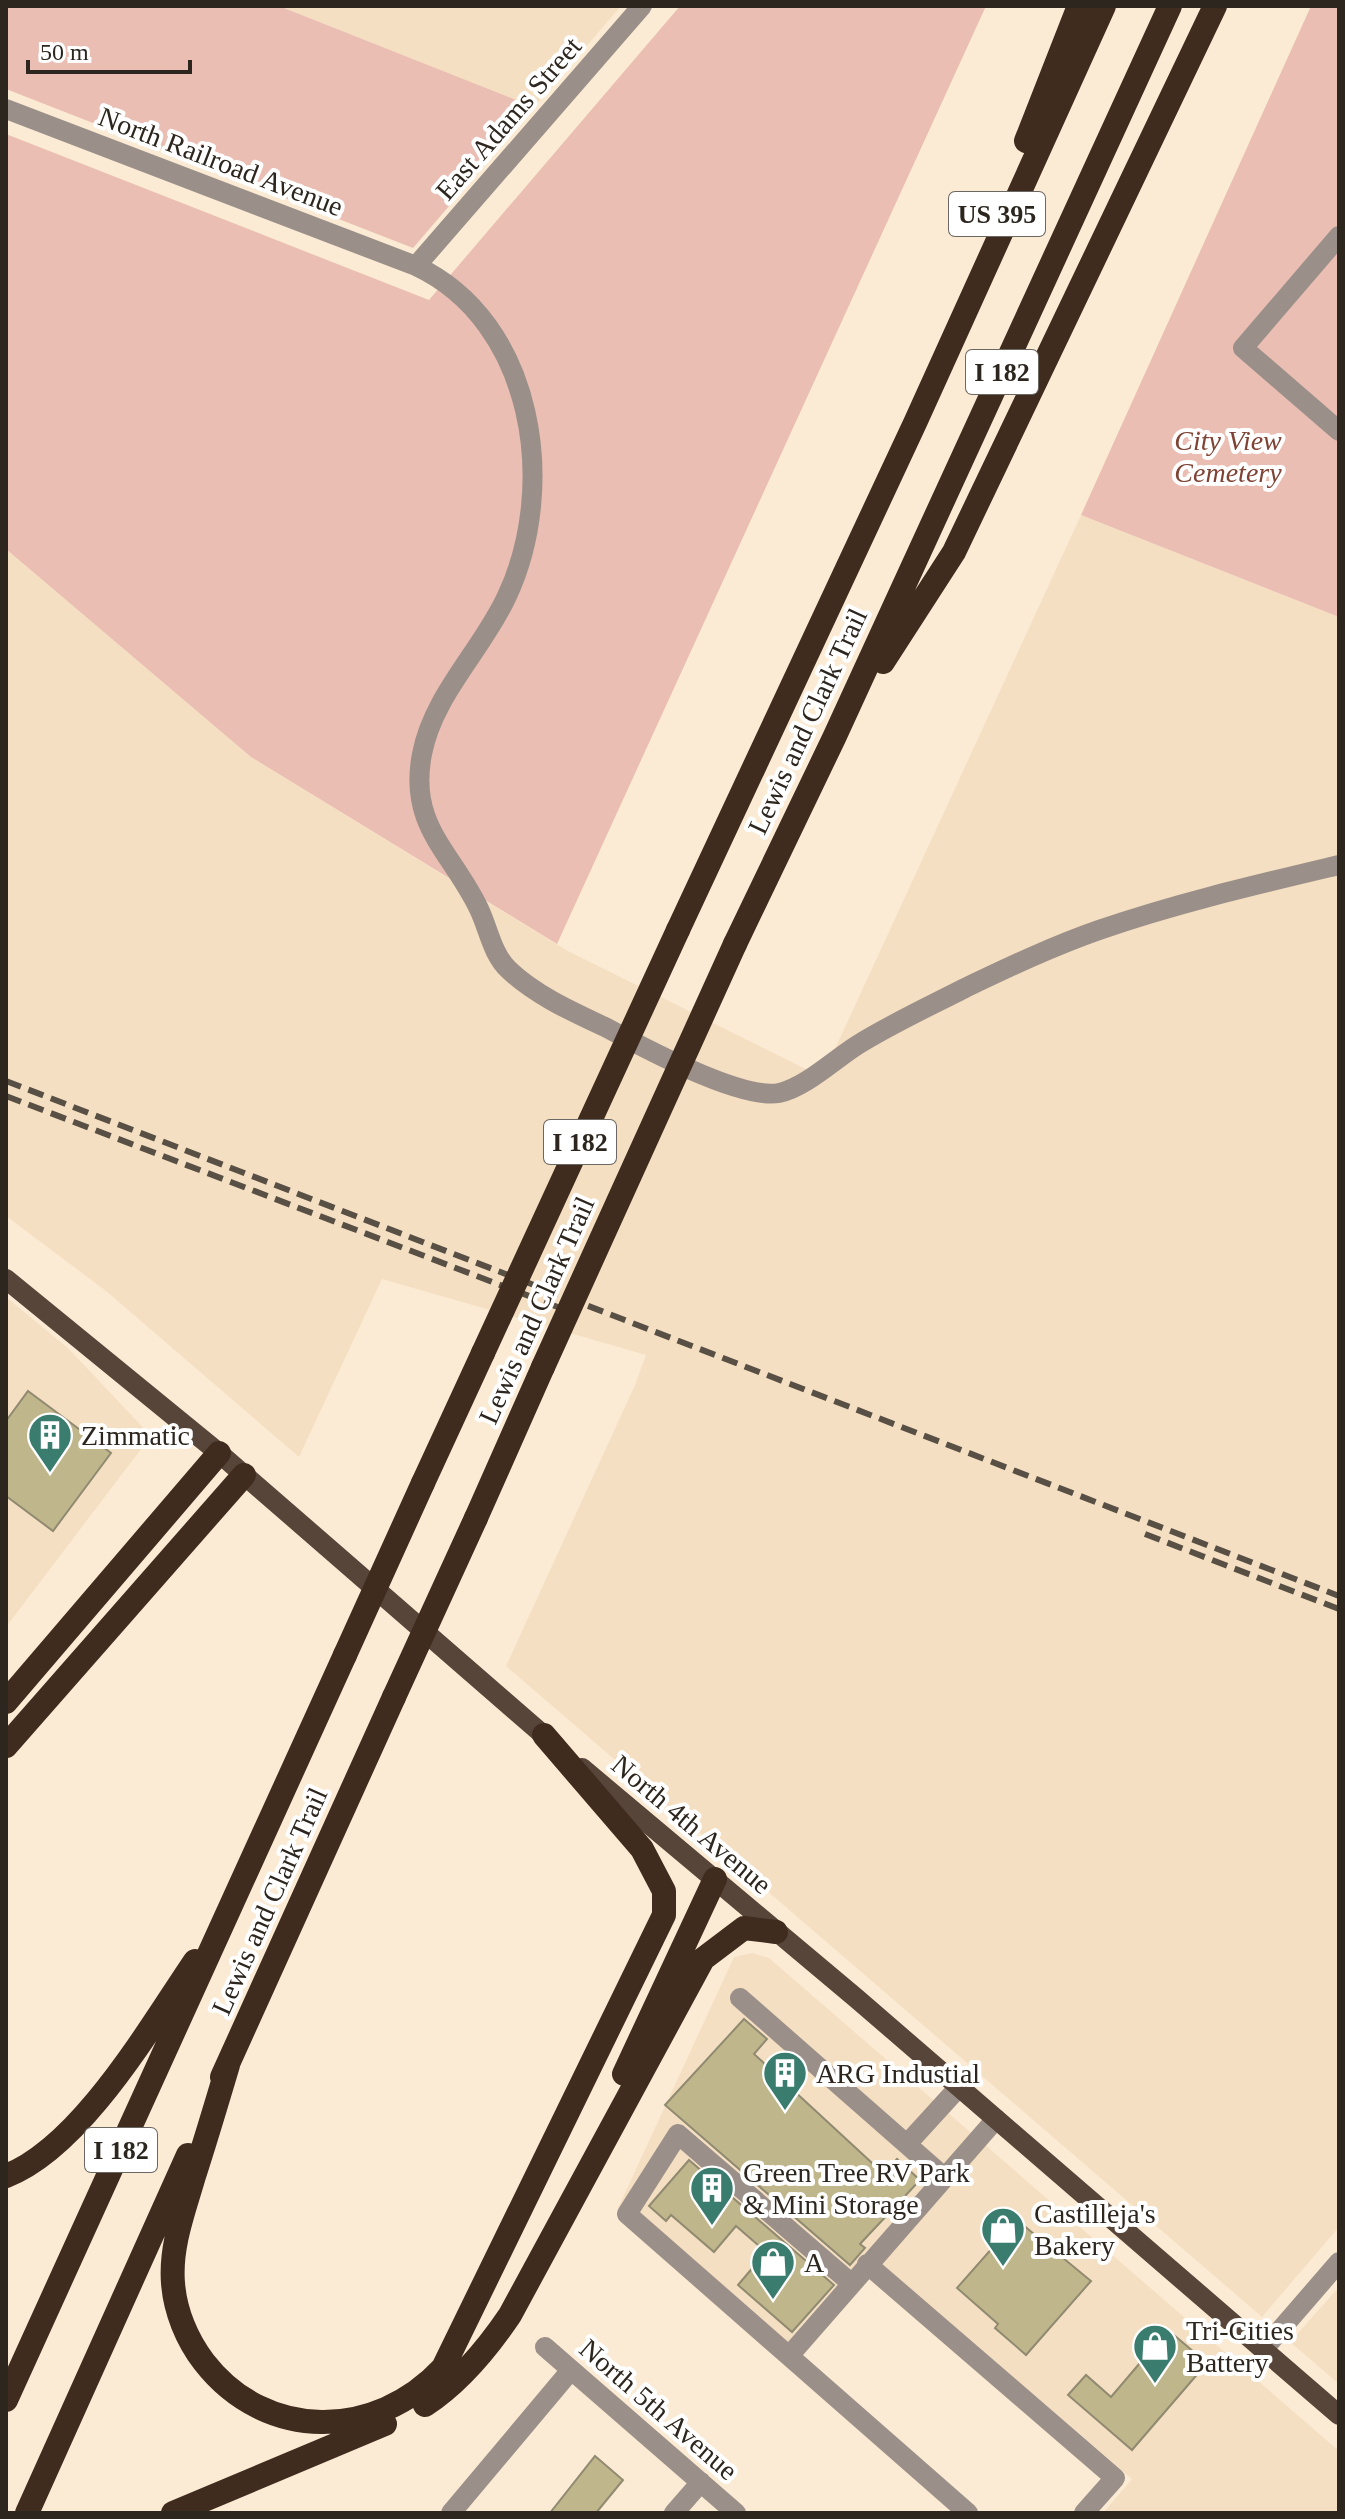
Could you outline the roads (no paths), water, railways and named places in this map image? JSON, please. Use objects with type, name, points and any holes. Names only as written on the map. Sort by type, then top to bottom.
[{"type":"highway","name":"US 395","points":[[915,423],[1079,6]]},
{"type":"highway","name":"Lewis and Clark Trail","points":[[6,2400],[423,1483],[915,423],[1104,6]]},
{"type":"highway","name":"Lewis and Clark Trail","points":[[27,2513],[735,944],[834,738],[1170,6]]},
{"type":"highway","points":[[834,738],[954,552],[1215,6]]},
{"type":"highway","points":[[6,1702],[219,1453]]},
{"type":"highway","points":[[6,1746],[244,1475]]},
{"type":"highway","points":[[228,2065],[176,2236],[173,2285],[186,2333],[213,2374],[231,2390],[263,2409],[298,2420],[322,2423],[371,2416],[394,2407],[415,2394],[443,2368],[664,1915],[664,1891],[642,1849],[544,1735]]},
{"type":"highway","points":[[664,1915],[715,1879]]},
{"type":"highway","points":[[510,2315],[715,1879]]},
{"type":"highway","points":[[6,2176],[41,2158],[60,2142],[117,2074],[236,1899]]},
{"type":"highway","points":[[173,2513],[413,2413],[464,2372],[488,2348],[510,2315],[703,1959],[744,1928],[776,1932]]},
{"type":"main road","name":"North 4th Avenue","points":[[6,1279],[219,1453],[1263,2350],[1336,2405]]},
{"type":"street","name":"East Adams Street","points":[[416,266],[642,6]]},
{"type":"street","name":"North Railroad Avenue","points":[[6,109],[416,266],[447,284],[485,323],[520,396],[533,455],[532,508],[523,558],[494,621],[427,735],[419,773],[420,791],[427,825],[478,906],[500,960],[522,980],[603,1027],[738,1088],[774,1094],[792,1089],[860,1044],[912,1015],[1066,942],[1154,912],[1339,865]]},
{"type":"street","points":[[1339,236],[1243,348],[1339,431]]},
{"type":"street","points":[[740,1998],[944,2177]]},
{"type":"street","points":[[907,2144],[959,2087]]},
{"type":"street","points":[[789,2356],[996,2119]]},
{"type":"street","points":[[851,2283],[678,2134],[627,2214],[968,2513]]},
{"type":"street","points":[[1263,2350],[1339,2262]]},
{"type":"street","points":[[867,2264],[1115,2478],[1084,2513]]},
{"type":"street","name":"North 5th Avenue","points":[[545,2347],[736,2513]]},
{"type":"street","points":[[451,2513],[571,2370]]},
{"type":"street","points":[[674,2513],[701,2482]]},
{"type":"railway","points":[[6,1081],[1339,1596]]},
{"type":"railway","points":[[6,1096],[563,1309]]},
{"type":"railway","points":[[1145,1534],[1339,1609]]},
{"type":"place","name":"Zimmatic","points":[[50,1474]]},
{"type":"place","name":"ARG Industial","points":[[785,2112]]},
{"type":"place","name":"Green Tree RV Park & Mini Storage","points":[[712,2227]]},
{"type":"place","name":"Castilleja's Bakery","points":[[1003,2268]]},
{"type":"place","name":"A","points":[[773,2301]]},
{"type":"place","name":"Tri-Cities Battery","points":[[1155,2385]]},
{"type":"park label","name":"City View Cemetery","points":[[1228,456]]}]
